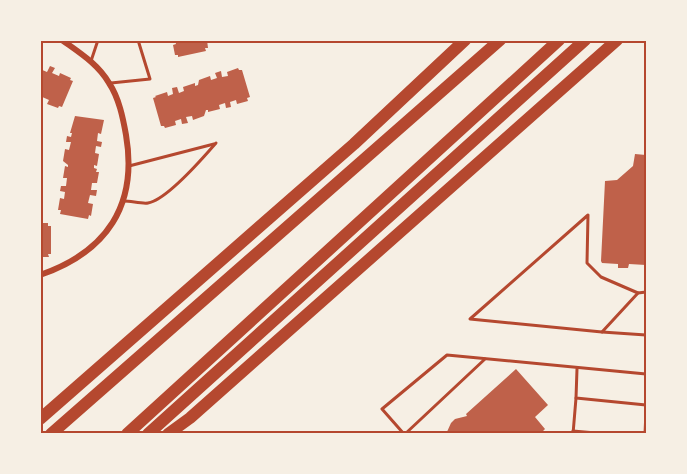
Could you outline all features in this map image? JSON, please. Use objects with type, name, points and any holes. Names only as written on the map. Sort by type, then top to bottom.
[{"type":"highway","points":[[40,419],[345,152],[465,40]]},
{"type":"highway","points":[[51,434],[500,40]]},
{"type":"highway","points":[[128,434],[559,40]]},
{"type":"highway","points":[[148,434],[585,40]]},
{"type":"highway","points":[[168,434],[190,418],[617,40]]},
{"type":"street","points":[[40,274],[64,267],[103,238],[116,219],[128,185],[130,153],[123,117],[110,83],[91,61],[62,40]]},
{"type":"lane","points":[[91,61],[98,40]]},
{"type":"lane","points":[[110,83],[150,79],[138,40]]},
{"type":"lane","points":[[122,201],[148,203],[167,192],[197,166],[216,143],[129,166]]},
{"type":"lane","points":[[646,292],[638,293],[601,277],[587,263],[588,214],[470,319],[646,335]]},
{"type":"lane","points":[[602,332],[638,293]]},
{"type":"lane","points":[[485,359],[404,434],[382,409],[447,355],[646,374]]},
{"type":"lane","points":[[577,368],[573,432],[607,434]]},
{"type":"lane","points":[[576,398],[646,405]]},
{"type":"lane","points":[[645,434],[646,411]]},
{"type":"building","points":[[175,40],[207,40],[208,48],[205,48],[206,51],[178,57],[175,55],[173,45],[176,44]]},
{"type":"building","points":[[50,66],[55,68],[52,73],[59,76],[60,73],[73,81],[62,107],[58,108],[47,104],[49,100],[40,96],[40,69],[47,72]]},
{"type":"building","points":[[238,68],[242,70],[250,97],[247,98],[248,101],[237,104],[236,100],[230,102],[231,107],[226,108],[225,103],[219,105],[220,109],[208,112],[206,110],[204,116],[193,120],[192,116],[186,117],[188,123],[182,124],[181,119],[175,121],[176,125],[165,128],[161,126],[153,98],[155,96],[167,92],[168,96],[173,94],[172,88],[177,87],[179,93],[184,91],[183,87],[195,83],[195,86],[198,85],[199,80],[210,76],[211,80],[217,78],[215,73],[221,71],[222,77],[228,76],[227,72]]},
{"type":"building","points":[[75,116],[104,120],[97,141],[102,142],[101,147],[96,146],[95,153],[99,154],[97,166],[94,165],[96,172],[99,172],[97,183],[92,183],[91,190],[97,190],[96,196],[90,195],[88,203],[93,204],[91,216],[89,215],[88,219],[60,214],[61,210],[58,210],[60,198],[64,199],[65,192],[60,191],[61,186],[66,186],[67,178],[63,178],[65,166],[68,167],[68,165],[63,161],[65,149],[69,150],[71,142],[66,142],[67,136],[71,137]]},
{"type":"building","points":[[635,154],[646,155],[646,265],[629,264],[628,268],[618,268],[618,264],[601,261],[605,181],[617,180],[633,166]]},
{"type":"building","points":[[40,223],[48,223],[48,226],[51,226],[51,254],[48,254],[49,257],[40,257]]},
{"type":"building","points":[[516,369],[548,405],[535,417],[545,429],[540,434],[446,434],[455,419],[467,416],[466,414]]}]
